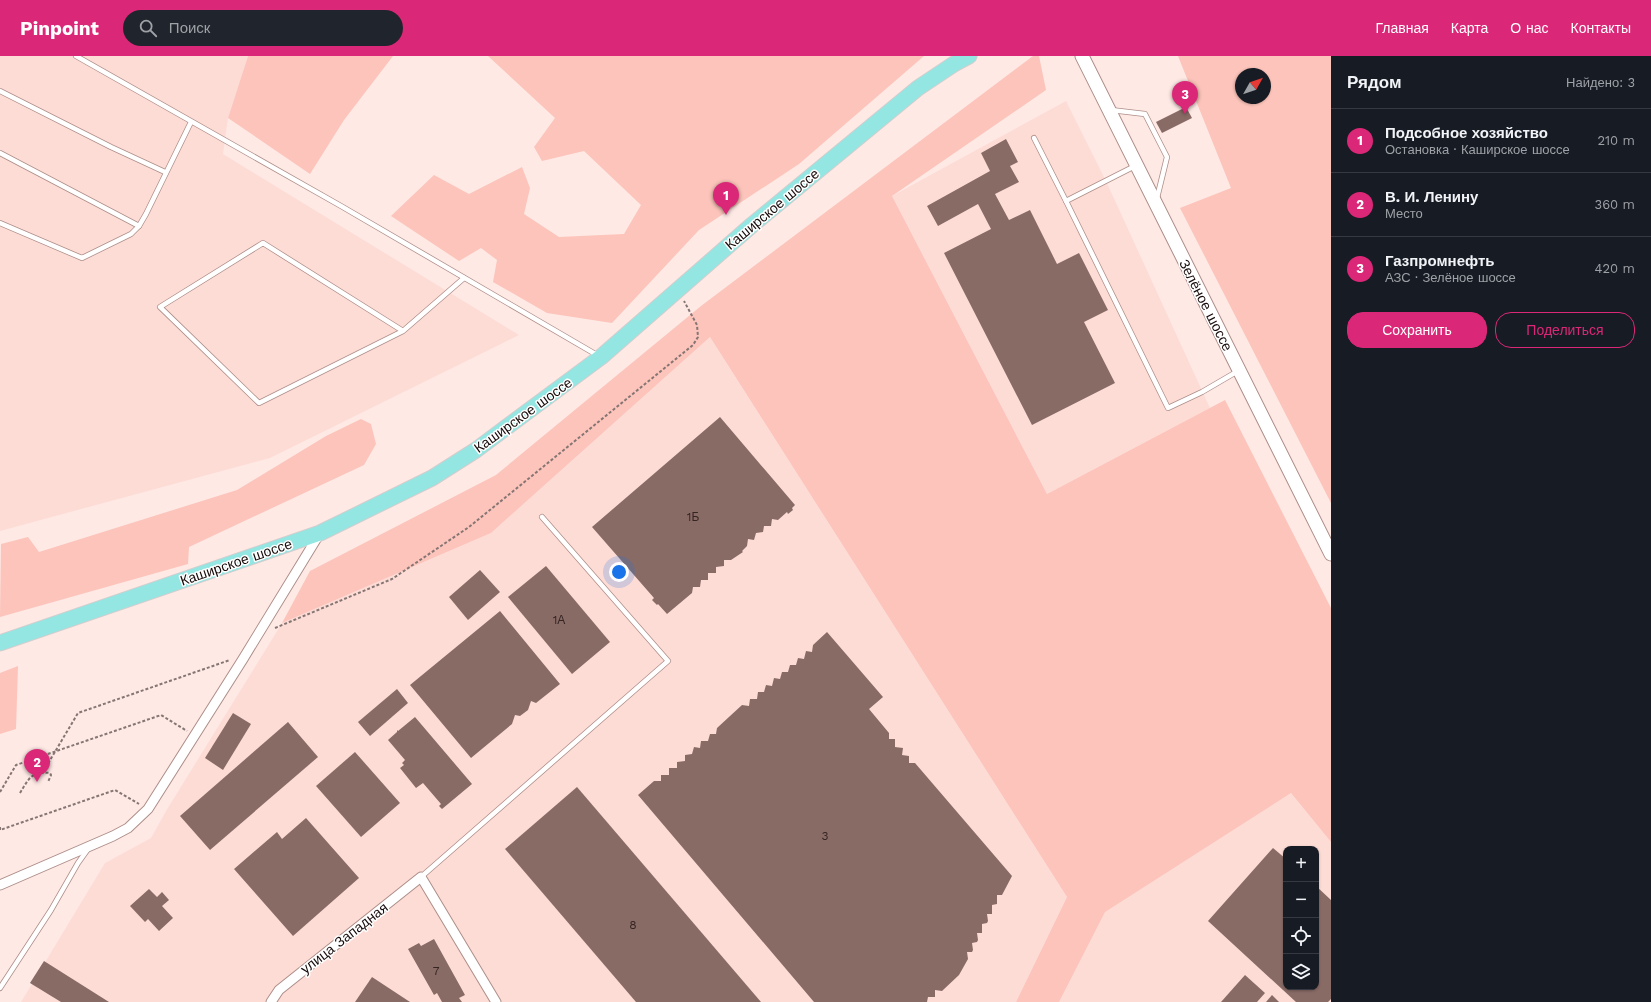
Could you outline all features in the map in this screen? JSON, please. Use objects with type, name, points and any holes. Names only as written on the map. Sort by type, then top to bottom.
[{"type":"main road","name":"Каширское шоссе","points":[[0,644],[320,533],[432,478],[476,450],[601,357],[752,225],[918,88],[969,56]]},
{"type":"main road","name":"Зелёное шоссе","points":[[1082,56],[1331,554]]},
{"type":"street","points":[[0,885],[113,836],[128,828],[148,809],[259,634],[320,533]]},
{"type":"street","points":[[421,877],[496,1002]]},
{"type":"street","name":"улица Западная","points":[[271,1002],[279,990],[421,877]]},
{"type":"lane","points":[[76,56],[341,206],[601,357]]},
{"type":"lane","points":[[0,91],[111,147],[165,172]]},
{"type":"lane","points":[[1109,110],[1145,114],[1167,157],[1155,204]]},
{"type":"lane","points":[[0,222],[82,258],[131,234],[139,226],[191,122]]},
{"type":"lane","points":[[1034,138],[1168,408],[1202,392],[1239,370]]},
{"type":"lane","points":[[0,153],[139,226]]},
{"type":"lane","points":[[1066,201],[1136,165]]},
{"type":"lane","points":[[403,331],[263,243],[160,307],[259,403],[403,331],[464,278]]},
{"type":"lane","points":[[421,877],[668,661],[542,517]]},
{"type":"lane","points":[[0,988],[51,910],[78,863],[90,846]]},
{"type":"path","points":[[259,634],[392,579],[469,527],[662,370],[693,344],[698,337],[697,325],[678,289]]},
{"type":"path","points":[[43,772],[78,713],[234,659],[243,659]]},
{"type":"path","points":[[0,792],[16,765],[161,714],[194,736]]},
{"type":"path","points":[[20,793],[30,777],[34,774],[50,772],[51,775],[48,782]]},
{"type":"path","points":[[0,827],[0,830],[115,790],[148,809]]},
{"type":"shaded area","points":[[0,56],[248,56],[228,118],[223,154],[519,335],[270,458],[0,531]]},
{"type":"shaded area","points":[[248,56],[393,56],[344,120],[310,174],[228,118]]},
{"type":"shaded area","points":[[488,56],[924,56],[799,164],[699,230],[612,323],[547,313],[493,282],[497,260],[481,248],[459,261],[391,216],[434,175],[469,194],[522,167],[530,188],[524,214],[559,237],[624,234],[641,205],[584,151],[542,161],[534,147],[555,118]]},
{"type":"shaded area","points":[[1033,56],[1039,56],[1046,90],[892,196],[1047,494],[1225,400],[1331,608],[1331,842],[1291,793],[1105,912],[1059,1002],[1016,1002],[1067,897],[710,337],[491,533],[282,623],[310,571],[496,475],[701,306]]},
{"type":"shaded area","points":[[1178,56],[1331,56],[1331,503],[1180,208],[1231,188]]},
{"type":"shaded area","points":[[1066,101],[1106,181],[1210,408],[1047,494],[892,196]]},
{"type":"shaded area","points":[[710,337],[1067,897],[1016,1002],[21,1002],[105,863],[151,838],[166,811],[282,623],[491,533]]},
{"type":"shaded area","points":[[361,419],[371,424],[376,444],[364,465],[189,547],[188,564],[0,617],[1,544],[28,537],[39,552],[237,490],[326,436]]},
{"type":"shaded area","points":[[18,666],[16,729],[0,734],[0,673]]},
{"type":"shaded area","points":[[1291,793],[1331,842],[1331,1002],[1059,1002],[1104,912]]},
{"type":"building","points":[[1186,107],[1192,118],[1162,133],[1156,122]]},
{"type":"building","points":[[1006,139],[1018,162],[1010,166],[1019,182],[995,194],[1009,220],[1030,210],[1057,264],[1079,253],[1108,310],[1084,322],[1115,383],[1032,425],[944,253],[991,229],[978,204],[938,226],[927,206],[990,171],[981,153]]},
{"type":"building","points":[[720,417],[795,505],[792,508],[793,510],[788,514],[787,512],[778,520],[772,519],[771,526],[764,526],[763,532],[756,533],[754,540],[748,539],[747,546],[742,551],[743,552],[731,560],[724,560],[724,566],[716,567],[716,573],[708,573],[708,580],[701,580],[700,587],[693,587],[692,593],[667,614],[652,600],[654,598],[592,527]]},
{"type":"building","points":[[546,566],[610,642],[572,674],[508,597]]},
{"type":"building","points":[[480,570],[500,592],[468,620],[449,597]]},
{"type":"building","points":[[500,611],[560,684],[536,703],[531,701],[528,710],[520,716],[515,715],[512,724],[471,758],[410,685]]},
{"type":"building","points":[[827,632],[883,697],[869,709],[889,733],[889,739],[895,739],[895,747],[903,748],[902,755],[909,756],[909,763],[915,763],[1012,876],[1002,895],[997,895],[997,904],[992,905],[992,914],[987,914],[988,921],[987,923],[982,924],[982,933],[977,933],[978,940],[977,942],[972,943],[972,952],[967,952],[968,959],[959,975],[942,991],[935,990],[935,997],[928,997],[927,1002],[814,1002],[638,795],[654,781],[661,781],[661,775],[669,775],[669,768],[677,768],[677,762],[685,761],[685,755],[692,754],[694,747],[700,748],[701,741],[708,741],[710,734],[716,734],[717,728],[742,705],[749,706],[750,699],[757,699],[758,692],[764,692],[766,685],[772,686],[774,678],[780,679],[782,672],[788,672],[790,665],[796,665],[798,658],[804,659],[806,651],[812,652],[813,645]]},
{"type":"building","points":[[397,689],[408,703],[370,736],[358,722]]},
{"type":"building","points":[[233,713],[251,724],[223,770],[205,758]]},
{"type":"building","points":[[415,717],[472,784],[442,809],[439,806],[441,804],[423,783],[416,788],[400,768],[404,765],[402,763],[405,760],[388,740],[397,732],[397,730],[398,731]]},
{"type":"building","points":[[288,722],[318,757],[210,850],[180,816]]},
{"type":"building","points":[[355,752],[400,803],[361,837],[316,786]]},
{"type":"building","points":[[577,787],[761,1002],[636,1002],[505,849]]},
{"type":"building","points":[[306,818],[359,878],[293,936],[234,869],[277,832],[282,839]]},
{"type":"building","points":[[1273,848],[1283,856],[1283,990],[1319,990],[1319,889],[1331,900],[1331,999],[1328,1002],[1296,1002],[1208,921]]},
{"type":"building","points":[[149,889],[157,897],[162,892],[169,900],[162,906],[173,918],[159,931],[148,919],[145,922],[130,906]]},
{"type":"building","points":[[434,939],[465,995],[459,998],[462,1002],[442,1002],[437,993],[434,995],[408,949],[419,943],[421,946]]},
{"type":"building","points":[[44,961],[109,1002],[61,1002],[30,983]]},
{"type":"building","points":[[1245,975],[1265,993],[1257,1002],[1221,1002]]},
{"type":"building","points":[[372,977],[410,1002],[355,1002]]},
{"type":"building","points":[[1272,995],[1279,1002],[1266,1002]]},
{"type":"place","name":"Газпромнефть","points":[[1185,114]]},
{"type":"place","name":"Подсобное хозяйство","points":[[726,215]]},
{"type":"place","name":"В. И. Ленину","points":[[37,782]]}]
